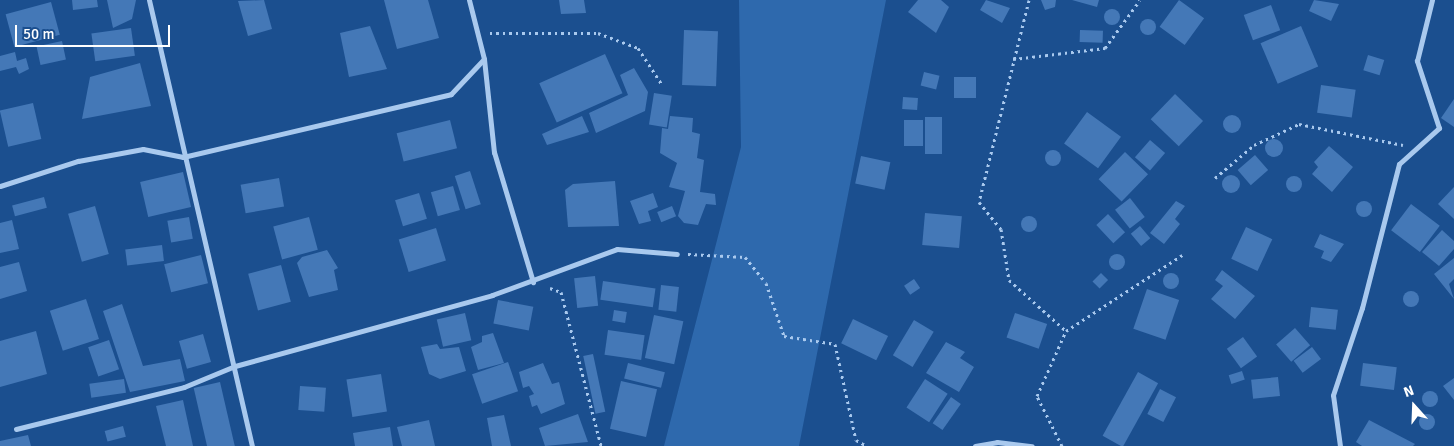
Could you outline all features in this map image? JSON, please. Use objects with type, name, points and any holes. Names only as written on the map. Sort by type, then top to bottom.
[{"type":"street","points":[[149,0],[183,157],[235,366],[252,446]]},
{"type":"street","points":[[469,0],[484,59],[494,152],[533,282]]},
{"type":"street","points":[[1340,446],[1334,395],[1362,308],[1399,164],[1440,128],[1417,61],[1432,0]]},
{"type":"street","points":[[0,186],[78,161],[143,149],[183,157],[451,94],[484,59]]},
{"type":"street","points":[[16,429],[184,387],[235,366],[533,282],[617,249],[677,254]]},
{"type":"street","points":[[976,446],[997,442],[1032,446]]},
{"type":"path","points":[[1029,0],[979,202],[1001,229],[1009,280],[1066,331]]},
{"type":"path","points":[[1013,60],[1105,48],[1140,0]]},
{"type":"path","points":[[476,33],[598,33],[638,48],[661,83]]},
{"type":"path","points":[[1215,178],[1254,145],[1299,124],[1417,148]]},
{"type":"path","points":[[677,254],[745,257],[766,283],[784,336],[835,344],[856,440],[867,446]]},
{"type":"path","points":[[1062,446],[1036,396],[1066,331],[1182,255]]},
{"type":"path","points":[[533,282],[560,292],[601,446]]},
{"type":"shaded area","points":[[739,0],[886,0],[799,446],[664,446],[741,147]]},
{"type":"building","points":[[72,0],[97,0],[98,7],[73,10]]},
{"type":"building","points":[[107,0],[136,0],[132,19],[113,28]]},
{"type":"building","points":[[264,0],[272,29],[248,36],[238,1]]},
{"type":"building","points":[[384,0],[428,0],[439,38],[397,49]]},
{"type":"building","points":[[559,0],[584,0],[586,13],[561,14]]},
{"type":"building","points":[[918,0],[941,0],[949,7],[936,33],[908,12]]},
{"type":"building","points":[[986,0],[1010,8],[1002,23],[980,10]]},
{"type":"building","points":[[1041,0],[1056,0],[1055,7],[1045,10]]},
{"type":"building","points":[[1072,0],[1099,0],[1097,7]]},
{"type":"building","points":[[1179,0],[1204,18],[1185,45],[1160,27]]},
{"type":"building","points":[[1314,0],[1339,4],[1331,21],[1309,11]]},
{"type":"building","points":[[51,2],[60,35],[14,47],[6,14]]},
{"type":"building","points":[[1271,5],[1280,30],[1253,40],[1244,15]]},
{"type":"building","points":[[1112,9],[1118,11],[1120,17],[1118,23],[1112,25],[1106,23],[1104,17],[1106,11]]},
{"type":"building","points":[[1148,19],[1154,21],[1156,27],[1154,33],[1148,35],[1142,33],[1140,27],[1142,21]]},
{"type":"building","points":[[370,26],[387,69],[349,77],[340,33]]},
{"type":"building","points":[[1301,26],[1318,67],[1278,84],[1260,43]]},
{"type":"building","points":[[131,28],[135,56],[95,61],[91,34]]},
{"type":"building","points":[[684,30],[718,31],[716,86],[682,85]]},
{"type":"building","points":[[1080,30],[1103,31],[1103,43],[1080,42]]},
{"type":"building","points":[[62,41],[66,60],[41,65],[37,46]]},
{"type":"building","points":[[15,52],[17,61],[26,58],[29,69],[19,74],[16,67],[0,71],[0,56]]},
{"type":"building","points":[[605,54],[622,93],[557,123],[539,83]]},
{"type":"building","points":[[1368,55],[1384,60],[1380,75],[1363,70]]},
{"type":"building","points":[[140,63],[151,106],[82,119],[90,77]]},
{"type":"building","points":[[634,68],[648,92],[645,111],[596,133],[589,113],[628,95],[620,75]]},
{"type":"building","points":[[924,72],[940,76],[936,89],[921,86]]},
{"type":"building","points":[[954,77],[976,77],[976,98],[954,98]]},
{"type":"building","points":[[1321,85],[1356,90],[1352,118],[1317,113]]},
{"type":"building","points":[[654,93],[672,96],[667,127],[649,125]]},
{"type":"building","points":[[1175,94],[1203,121],[1179,146],[1151,119]]},
{"type":"building","points":[[903,97],[918,98],[917,110],[902,109]]},
{"type":"building","points":[[1454,99],[1454,127],[1441,118]]},
{"type":"building","points":[[33,103],[41,139],[8,147],[0,111]]},
{"type":"building","points":[[1087,112],[1121,137],[1098,168],[1064,144]]},
{"type":"building","points":[[1232,115],[1238,118],[1241,124],[1238,130],[1232,133],[1226,130],[1223,124],[1226,118]]},
{"type":"building","points":[[582,116],[589,132],[547,145],[542,134]]},
{"type":"building","points":[[670,116],[693,118],[692,132],[700,134],[697,158],[704,160],[700,192],[715,194],[716,205],[706,204],[698,225],[684,223],[678,216],[685,191],[669,187],[677,163],[660,153],[662,128],[668,129]]},
{"type":"building","points":[[925,117],[942,117],[942,154],[925,154]]},
{"type":"building","points":[[450,120],[457,148],[404,161],[397,133]]},
{"type":"building","points":[[904,120],[923,120],[923,146],[904,146]]},
{"type":"building","points":[[1274,139],[1280,142],[1283,148],[1280,154],[1274,157],[1268,154],[1265,148],[1268,142]]},
{"type":"building","points":[[1150,140],[1165,153],[1150,170],[1135,157]]},
{"type":"building","points":[[1329,146],[1353,167],[1332,192],[1312,174],[1318,167],[1314,162]]},
{"type":"building","points":[[1053,150],[1059,152],[1061,158],[1059,164],[1053,166],[1047,164],[1045,158],[1047,152]]},
{"type":"building","points":[[1125,152],[1148,174],[1122,202],[1099,179]]},
{"type":"building","points":[[1255,155],[1268,170],[1251,185],[1238,170]]},
{"type":"building","points":[[861,156],[890,162],[885,190],[855,183]]},
{"type":"building","points":[[470,171],[481,204],[466,209],[455,176]]},
{"type":"building","points":[[183,172],[191,207],[148,217],[140,182]]},
{"type":"building","points":[[1231,175],[1237,178],[1240,184],[1237,190],[1231,193],[1225,190],[1222,184],[1225,178]]},
{"type":"building","points":[[1294,176],[1300,178],[1302,184],[1300,190],[1294,192],[1288,190],[1286,184],[1288,178]]},
{"type":"building","points":[[279,178],[284,207],[246,213],[241,185]]},
{"type":"building","points":[[615,181],[619,226],[568,227],[565,190],[573,184]]},
{"type":"building","points":[[453,186],[460,210],[438,216],[431,192]]},
{"type":"building","points":[[1454,187],[1454,219],[1438,204]]},
{"type":"building","points":[[419,193],[427,219],[403,226],[395,200]]},
{"type":"building","points":[[653,193],[658,207],[648,211],[651,221],[639,224],[630,201]]},
{"type":"building","points":[[44,197],[47,208],[15,216],[12,206]]},
{"type":"building","points":[[1130,198],[1145,217],[1130,229],[1115,210]]},
{"type":"building","points":[[1176,201],[1185,206],[1175,219],[1180,224],[1164,244],[1150,233]]},
{"type":"building","points":[[1364,201],[1370,203],[1372,209],[1370,215],[1364,217],[1358,215],[1356,209],[1358,203]]},
{"type":"building","points":[[1411,204],[1440,226],[1420,252],[1391,230]]},
{"type":"building","points":[[95,206],[109,254],[82,262],[68,214]]},
{"type":"building","points":[[672,206],[676,216],[661,222],[657,212]]},
{"type":"building","points":[[925,213],[962,216],[959,248],[922,245]]},
{"type":"building","points":[[1108,214],[1125,232],[1113,243],[1096,225]]},
{"type":"building","points":[[1029,216],[1035,218],[1037,224],[1035,230],[1029,232],[1023,230],[1021,224],[1023,218]]},
{"type":"building","points":[[189,217],[193,239],[171,242],[167,221]]},
{"type":"building","points":[[309,217],[318,250],[282,259],[273,227]]},
{"type":"building","points":[[12,220],[19,249],[0,253],[0,223]]},
{"type":"building","points":[[1140,226],[1150,238],[1141,246],[1131,234]]},
{"type":"building","points":[[1246,227],[1272,239],[1257,271],[1231,259]]},
{"type":"building","points":[[436,228],[446,261],[409,272],[399,239]]},
{"type":"building","points":[[1442,230],[1454,241],[1454,249],[1439,266],[1422,252]]},
{"type":"building","points":[[1320,234],[1344,244],[1331,262],[1321,258],[1324,251],[1314,247]]},
{"type":"building","points":[[162,245],[164,261],[127,265],[125,250]]},
{"type":"building","points":[[327,250],[338,268],[334,270],[338,290],[309,297],[297,263],[302,257]]},
{"type":"building","points":[[1117,254],[1123,256],[1125,262],[1123,268],[1117,270],[1111,268],[1109,262],[1111,256]]},
{"type":"building","points":[[201,255],[208,283],[171,292],[164,264]]},
{"type":"building","points":[[1454,258],[1454,279],[1449,284],[1454,299],[1434,274]]},
{"type":"building","points":[[19,262],[27,291],[0,299],[0,267]]},
{"type":"building","points":[[281,265],[291,302],[258,311],[248,274]]},
{"type":"building","points":[[1222,270],[1255,296],[1235,319],[1211,299],[1223,286],[1215,280]]},
{"type":"building","points":[[1101,273],[1108,280],[1100,289],[1093,281]]},
{"type":"building","points":[[1171,273],[1177,275],[1179,281],[1177,287],[1171,289],[1165,287],[1163,281],[1165,275]]},
{"type":"building","points":[[595,276],[598,306],[577,308],[574,278]]},
{"type":"building","points":[[914,279],[920,288],[910,295],[904,286]]},
{"type":"building","points":[[603,281],[655,288],[653,307],[600,300]]},
{"type":"building","points":[[661,285],[679,287],[676,312],[658,310]]},
{"type":"building","points":[[1147,289],[1179,300],[1165,340],[1133,329]]},
{"type":"building","points":[[1411,291],[1417,293],[1419,299],[1417,305],[1411,307],[1405,305],[1403,299],[1405,293]]},
{"type":"building","points":[[86,299],[99,339],[63,351],[50,311]]},
{"type":"building","points":[[498,300],[533,307],[529,330],[493,324]]},
{"type":"building","points":[[122,304],[143,366],[180,359],[185,381],[130,392],[103,311]]},
{"type":"building","points":[[1311,307],[1338,310],[1336,330],[1309,327]]},
{"type":"building","points":[[614,310],[627,312],[625,323],[612,321]]},
{"type":"building","points":[[465,313],[471,340],[443,347],[437,320]]},
{"type":"building","points":[[1015,313],[1047,324],[1039,349],[1007,338]]},
{"type":"building","points":[[654,315],[683,321],[674,364],[645,358]]},
{"type":"building","points":[[853,319],[888,336],[876,360],[841,343]]},
{"type":"building","points":[[914,320],[934,332],[913,367],[893,355]]},
{"type":"building","points":[[1295,328],[1310,345],[1291,362],[1276,344]]},
{"type":"building","points":[[608,330],[645,335],[641,360],[605,355]]},
{"type":"building","points":[[36,331],[47,374],[0,387],[0,341]]},
{"type":"building","points":[[493,333],[504,363],[478,370],[471,347],[482,342],[482,336]]},
{"type":"building","points":[[203,334],[211,362],[187,369],[179,341]]},
{"type":"building","points":[[1243,337],[1257,356],[1241,368],[1227,349]]},
{"type":"building","points":[[109,340],[119,369],[98,376],[88,347]]},
{"type":"building","points":[[946,342],[965,352],[960,358],[974,367],[959,392],[926,373]]},
{"type":"building","points":[[437,344],[440,349],[459,347],[466,371],[440,379],[429,374],[421,347]]},
{"type":"building","points":[[1312,347],[1321,359],[1303,373],[1294,361]]},
{"type":"building","points":[[593,354],[605,412],[595,414],[583,356]]},
{"type":"building","points":[[508,362],[518,391],[482,404],[472,374]]},
{"type":"building","points":[[543,363],[552,384],[559,382],[565,404],[541,414],[537,405],[532,407],[529,396],[534,394],[529,386],[523,388],[519,372]]},
{"type":"building","points":[[628,363],[665,372],[661,388],[624,379]]},
{"type":"building","points":[[1363,363],[1397,367],[1394,390],[1360,386]]},
{"type":"building","points":[[1242,371],[1245,380],[1231,384],[1229,375]]},
{"type":"building","points":[[1138,372],[1158,383],[1123,446],[1103,436]]},
{"type":"building","points":[[381,374],[387,412],[352,417],[346,379]]},
{"type":"building","points":[[1278,377],[1280,396],[1253,399],[1251,380]]},
{"type":"building","points":[[1454,378],[1454,400],[1443,386]]},
{"type":"building","points":[[124,379],[126,393],[91,398],[89,384]]},
{"type":"building","points":[[925,379],[948,394],[929,422],[906,408]]},
{"type":"building","points":[[621,381],[657,389],[646,437],[610,429]]},
{"type":"building","points":[[220,382],[235,446],[207,446],[194,388]]},
{"type":"building","points":[[300,386],[326,388],[324,412],[298,410]]},
{"type":"building","points":[[1160,389],[1176,397],[1163,422],[1147,414]]},
{"type":"building","points":[[1430,391],[1436,393],[1438,399],[1436,405],[1430,407],[1424,405],[1422,399],[1424,393]]},
{"type":"building","points":[[951,397],[961,404],[942,430],[933,423]]},
{"type":"building","points":[[183,400],[193,446],[166,446],[156,406]]},
{"type":"building","points":[[578,414],[588,442],[545,446],[539,428]]},
{"type":"building","points":[[1427,414],[1433,416],[1435,422],[1433,428],[1427,430],[1421,428],[1419,422],[1421,416]]},
{"type":"building","points":[[504,415],[511,446],[492,446],[487,418]]},
{"type":"building","points":[[429,420],[435,446],[402,446],[397,427]]},
{"type":"building","points":[[1369,420],[1415,444],[1413,446],[1362,446],[1356,442]]},
{"type":"building","points":[[123,426],[126,437],[107,442],[105,431]]},
{"type":"building","points":[[390,427],[393,446],[355,446],[353,433]]},
{"type":"building","points":[[28,435],[31,446],[0,446],[0,441]]}]
